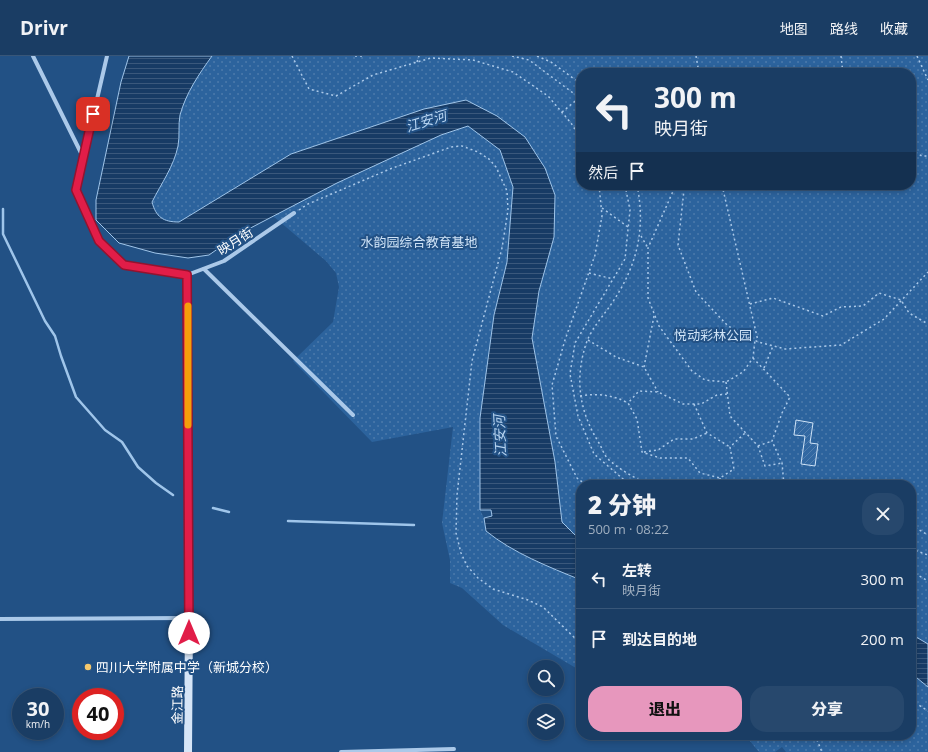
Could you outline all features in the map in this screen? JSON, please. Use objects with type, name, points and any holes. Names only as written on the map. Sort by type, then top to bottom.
[{"type":"street","points":[[33,56],[83,157]]},
{"type":"street","name":"映月街","points":[[107,56],[76,190],[99,241],[124,265],[187,275],[224,261],[294,213]]},
{"type":"street","points":[[204,269],[353,415]]},
{"type":"street","name":"金江路","points":[[187,275],[189,618],[188,752]]},
{"type":"street","points":[[0,619],[189,618]]},
{"type":"street","points":[[341,752],[454,749]]},
{"type":"path","points":[[292,56],[309,88],[336,96],[373,75],[431,58],[473,60],[513,72],[548,96],[576,131]]},
{"type":"path","points":[[354,56],[362,56]]},
{"type":"path","points":[[417,62],[419,56]]},
{"type":"path","points":[[512,56],[529,60],[576,95]]},
{"type":"path","points":[[537,56],[551,62],[576,80]]},
{"type":"path","points":[[696,56],[698,68]]},
{"type":"path","points":[[840,56],[842,68]]},
{"type":"path","points":[[918,56],[928,80]]},
{"type":"path","points":[[562,112],[576,101]]},
{"type":"path","points":[[294,213],[308,204],[390,169],[451,147],[462,146],[478,152],[489,159],[496,167],[507,191],[508,210],[502,248],[472,361],[457,495],[456,533],[460,553],[467,566],[478,578],[494,589],[528,600],[542,607],[576,639]]},
{"type":"path","points":[[916,153],[922,156],[928,156]]},
{"type":"path","points":[[580,480],[577,478],[556,436],[552,385],[565,340],[596,255],[602,216],[599,190]]},
{"type":"path","points":[[624,480],[594,454],[578,416],[570,374],[575,343],[625,258],[630,210],[626,190]]},
{"type":"path","points":[[638,190],[640,201],[640,236],[624,285],[588,340],[580,365],[580,396],[588,425],[608,458],[638,480]]},
{"type":"path","points":[[674,190],[648,248],[648,298],[659,326],[692,371],[705,380],[726,382],[743,372],[753,358],[755,340]]},
{"type":"path","points":[[684,190],[678,245],[696,292],[728,326],[758,342],[785,349],[841,345],[884,319],[928,272]]},
{"type":"path","points":[[723,190],[758,342]]},
{"type":"path","points":[[601,208],[628,227]]},
{"type":"path","points":[[640,236],[648,248]]},
{"type":"path","points":[[589,273],[613,279]]},
{"type":"path","points":[[750,304],[773,298],[823,316],[842,308],[863,306],[879,293],[901,300],[909,313],[928,324]]},
{"type":"path","points":[[654,315],[644,367],[658,392]]},
{"type":"path","points":[[588,340],[616,357],[644,367]]},
{"type":"path","points":[[764,368],[773,346]]},
{"type":"path","points":[[753,358],[790,397],[782,413],[772,441],[782,463],[784,480]]},
{"type":"path","points":[[726,382],[730,416],[758,446],[765,466],[782,463]]},
{"type":"path","points":[[628,403],[639,391],[658,392],[683,404],[701,404],[717,395],[727,394]]},
{"type":"path","points":[[580,396],[614,396],[628,403],[637,419],[642,452]]},
{"type":"path","points":[[642,452],[660,458],[688,458],[700,473],[720,478],[734,469],[730,447],[707,433],[694,404]]},
{"type":"path","points":[[642,452],[658,450],[674,439],[693,439],[707,433]]},
{"type":"path","points":[[730,447],[745,433]]},
{"type":"path","points":[[758,446],[772,441]]},
{"type":"path","points":[[916,529],[928,535]]},
{"type":"path","points":[[916,551],[928,555]]},
{"type":"path","points":[[916,574],[928,581]]},
{"type":"path","points":[[916,703],[928,711]]},
{"type":"path","points":[[818,740],[822,752]]},
{"type":"green space","name":"悦动彩林公园","points":[[212,56],[928,56],[928,644],[916,637],[916,480],[576,480],[576,536],[562,522],[555,462],[532,338],[555,195],[466,100],[424,109],[291,154],[179,222],[169,221],[164,220],[158,215],[152,202],[170,168],[176,153],[179,142],[179,119],[193,84]]},
{"type":"green space","name":"水韵园综合教育基地","points":[[468,126],[500,149],[513,187],[507,262],[494,315],[480,510],[484,518],[486,531],[497,539],[519,553],[576,578],[576,668],[503,625],[462,588],[450,583],[450,560],[442,523],[453,427],[372,442],[293,361],[333,322],[339,287],[336,273],[326,261],[273,216],[393,155]]},
{"type":"green space","points":[[916,677],[928,687],[928,752],[786,752],[782,747],[775,752],[759,752],[749,740],[916,740]]},
{"type":"water","name":"江安河","points":[[129,56],[212,56],[189,91],[180,115],[179,142],[176,153],[170,168],[152,202],[158,215],[164,220],[169,221],[179,222],[291,154],[424,109],[466,100],[497,116],[525,137],[545,168],[555,195],[554,237],[539,291],[532,338],[555,462],[562,522],[576,536],[576,578],[519,553],[497,539],[486,531],[484,518],[492,516],[491,510],[480,510],[480,418],[494,315],[507,262],[513,187],[500,150],[468,126],[441,135],[337,183],[239,234],[209,255],[188,258],[155,253],[119,243],[96,220],[96,200],[121,82]]},
{"type":"water","points":[[916,637],[928,644],[928,687],[916,677]]},
{"type":"building","points":[[796,420],[813,423],[810,443],[818,444],[815,466],[801,464],[805,436],[794,435]]},
{"type":"waterway","points":[[3,209],[3,234],[45,321],[55,336],[76,397],[105,430],[122,442],[138,467],[156,483],[173,495]]},
{"type":"waterway","points":[[213,508],[229,512]]},
{"type":"waterway","points":[[288,521],[414,525]]},
{"type":"slow traffic","points":[[188,306],[188,425]]},
{"type":"place","name":"四川大学附属中学（新城分校）","points":[[88,667]]},
{"type":"route","points":[[93,114],[76,190],[99,241],[124,265],[187,275],[189,633]]}]
